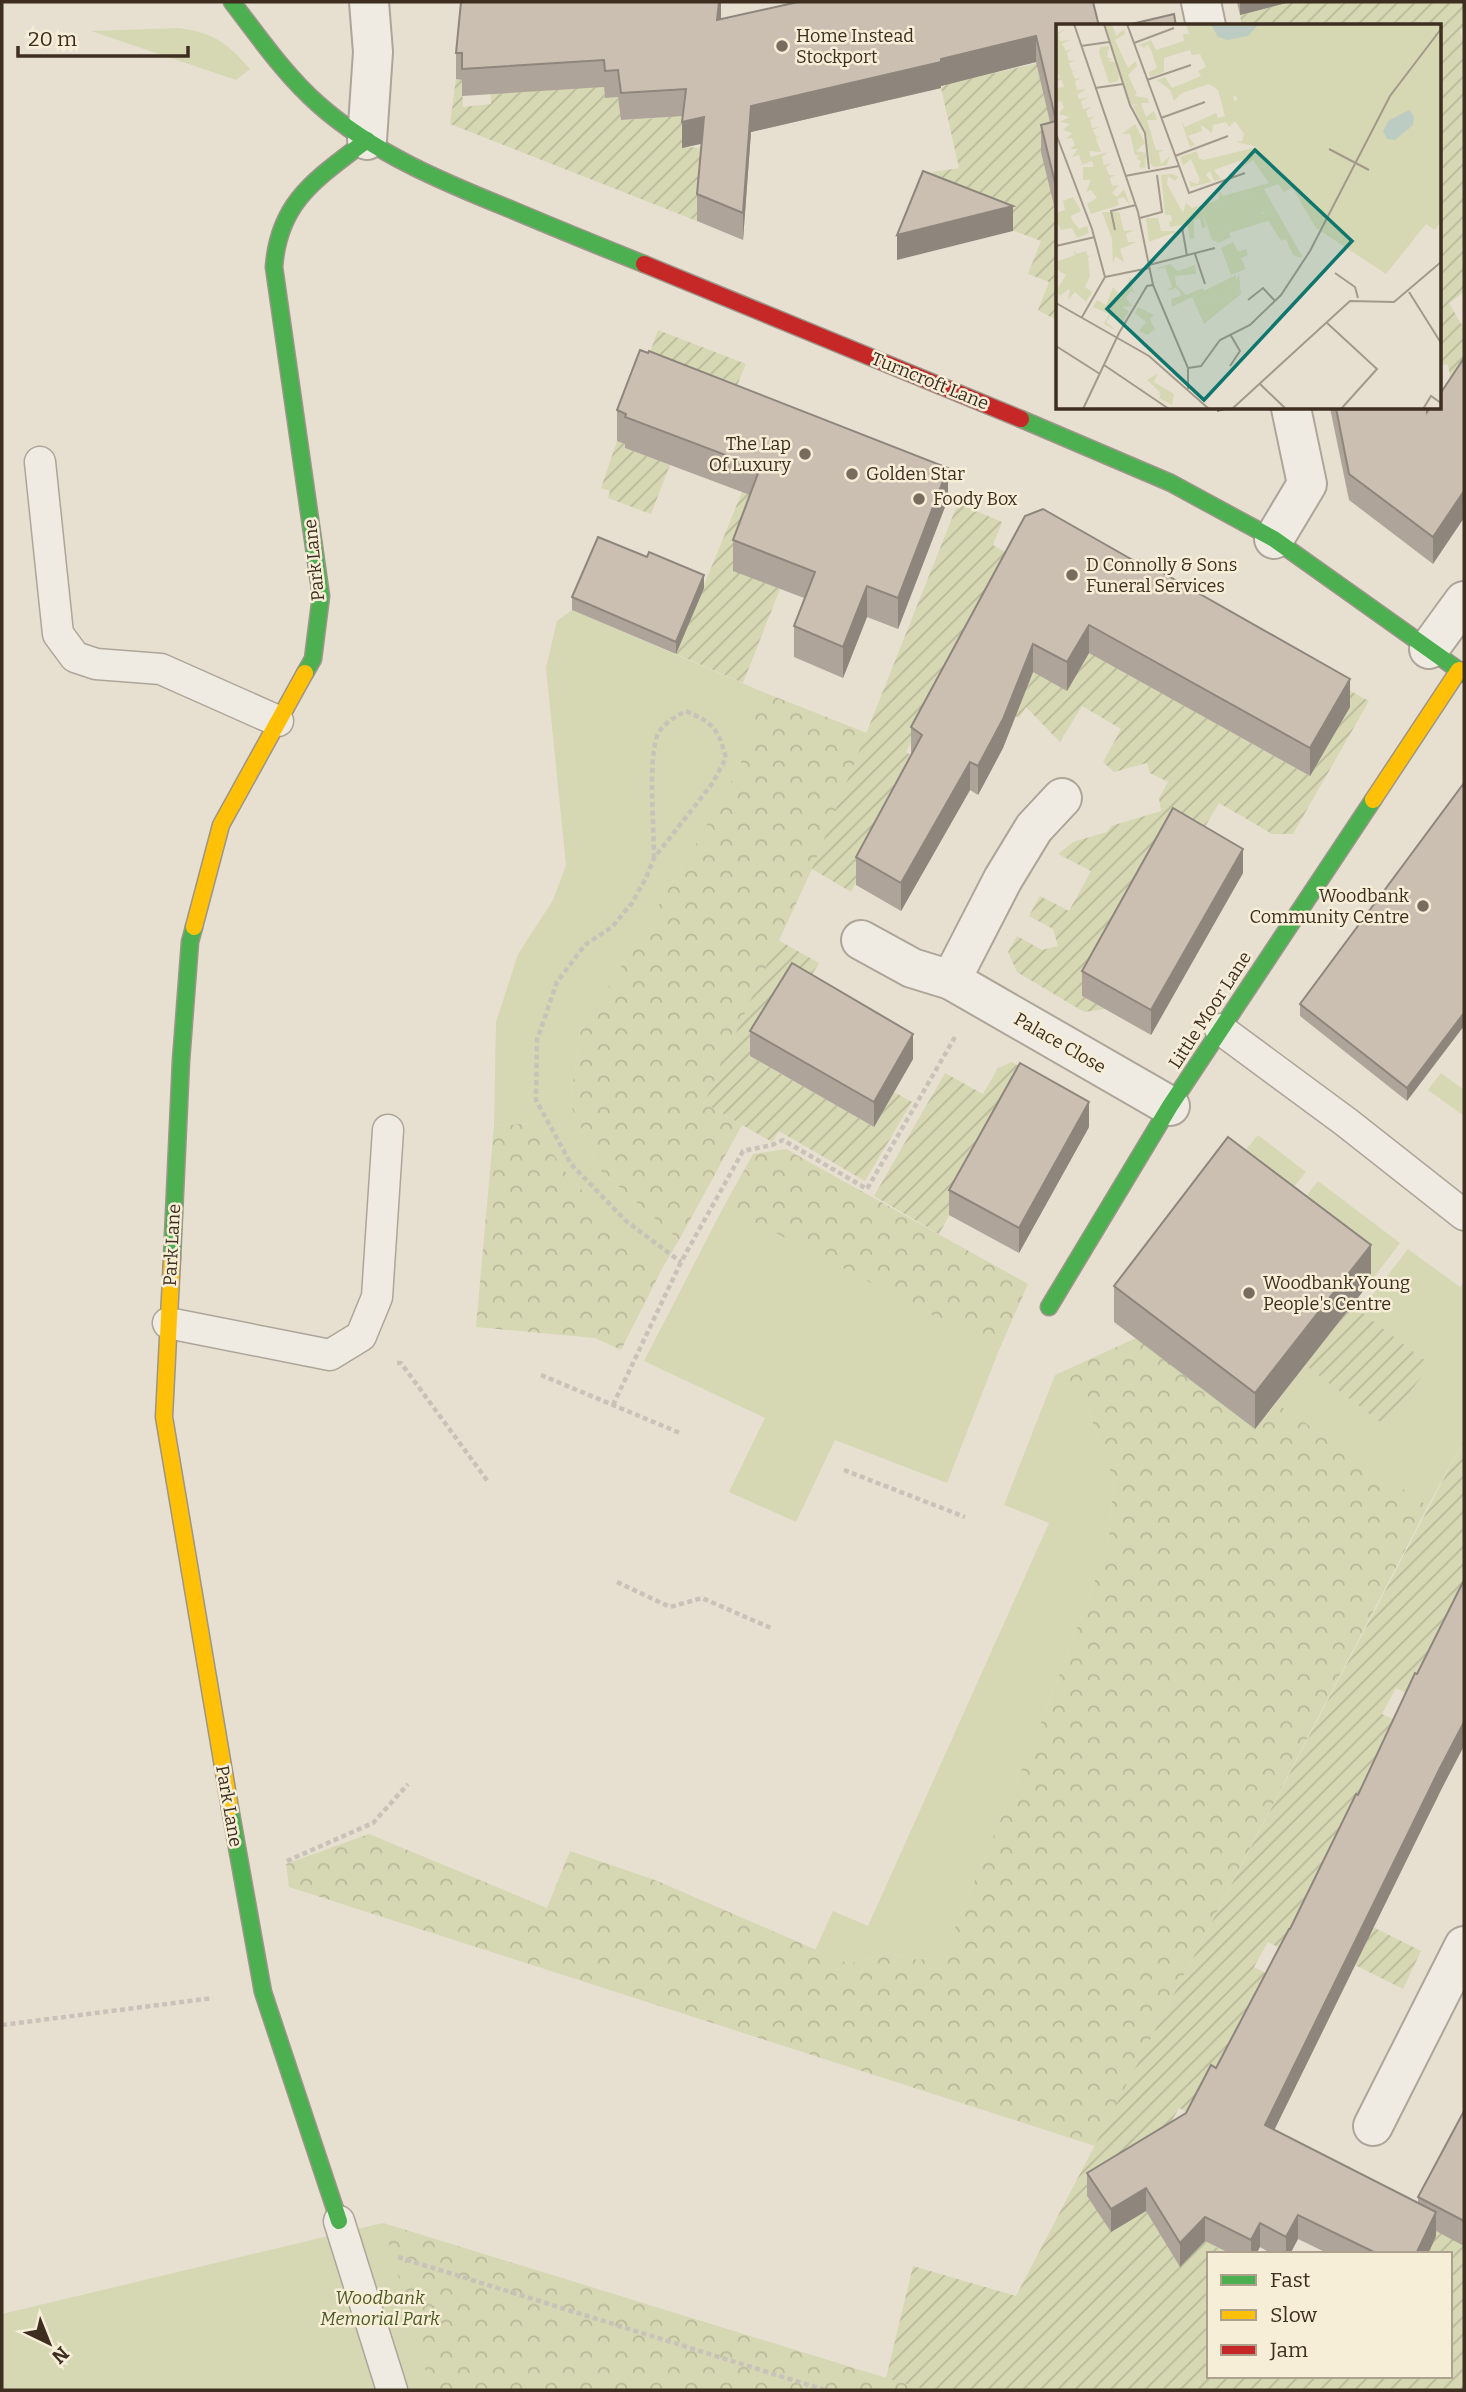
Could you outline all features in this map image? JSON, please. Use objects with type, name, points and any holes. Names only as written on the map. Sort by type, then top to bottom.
[{"type":"street","name":"Turncroft Lane","points":[[232,2],[319,104],[367,140],[438,180],[1171,483],[1274,539],[1451,664]]},
{"type":"street","points":[[367,140],[373,52],[369,2]]},
{"type":"street","points":[[1201,2],[1206,24]]},
{"type":"street","name":"Park Lane","points":[[342,2231],[263,1992],[163,1417],[181,1061],[190,942],[221,825],[313,659],[321,596],[274,267],[276,242],[283,221],[298,200],[336,164],[367,140]]},
{"type":"street","points":[[1274,539],[1307,484],[1291,410]]},
{"type":"street","points":[[1451,664],[1464,601]]},
{"type":"street","name":"Little Moor Lane","points":[[1049,1307],[1170,1106],[1451,664]]},
{"type":"street","points":[[951,980],[1003,879],[1034,828],[1062,798]]},
{"type":"street","name":"Palace Close","points":[[861,940],[912,968],[951,980],[1170,1106]]},
{"type":"street","points":[[1373,2126],[1464,1946]]},
{"type":"lane","points":[[40,462],[58,634],[75,657],[96,664],[161,669],[278,721]]},
{"type":"lane","points":[[1220,1029],[1346,1122],[1464,1215]]},
{"type":"lane","points":[[168,1323],[330,1355],[361,1336],[377,1297],[388,1130]]},
{"type":"lane","name":"Park Lane","points":[[342,2231],[392,2390]]},
{"type":"path","points":[[654,859],[654,762],[658,735],[669,720],[686,711],[708,720],[721,740],[726,758],[712,784],[654,859],[632,904],[612,927],[584,945],[557,982],[537,1040],[536,1100],[571,1164],[626,1221],[681,1262]]},
{"type":"path","points":[[613,1405],[681,1262],[743,1151],[783,1140],[867,1189],[956,1035]]},
{"type":"path","points":[[330,1355],[401,1363],[489,1483]]},
{"type":"path","points":[[541,1375],[680,1433]]},
{"type":"path","points":[[844,1470],[965,1517]]},
{"type":"path","points":[[617,1582],[670,1607],[702,1598],[771,1628]]},
{"type":"path","points":[[242,1881],[373,1823],[408,1784]]},
{"type":"path","points":[[2,2025],[263,1992]]},
{"type":"path","points":[[342,2231],[825,2390]]},
{"type":"green space","points":[[1290,2],[1464,2],[1464,28],[1460,30],[1464,40],[1464,292],[1449,303],[1464,329],[1464,387],[1453,394],[1448,364],[1442,366],[1442,24],[1242,24],[1240,15]]},
{"type":"green space","points":[[178,28],[218,40],[250,69],[236,80],[91,31]]},
{"type":"green space","points":[[1038,63],[1056,147],[1056,320],[1038,310],[1049,282],[1028,274],[1041,241],[923,196],[933,172],[959,168],[941,88],[947,84]]},
{"type":"green space","points":[[456,79],[462,80],[463,107],[491,104],[490,79],[604,87],[605,98],[618,97],[622,120],[660,118],[660,95],[689,93],[683,147],[705,148],[697,221],[450,124]]},
{"type":"green space","points":[[658,330],[746,364],[726,412],[640,381]]},
{"type":"green space","points":[[766,433],[733,570],[780,589],[743,683],[676,654]]},
{"type":"green space","points":[[617,441],[626,444],[625,448],[670,465],[651,514],[608,498],[610,491],[601,488]]},
{"type":"green space","points":[[958,503],[1002,522],[993,545],[1018,559],[1128,585],[1100,659],[1310,776],[1310,669],[1369,701],[1293,834],[1272,834],[1219,803],[1194,845],[1082,996],[1105,1009],[1084,1012],[1017,972],[1008,952],[1017,936],[1042,950],[1058,946],[1053,929],[1029,916],[1040,896],[1069,911],[1091,871],[1058,854],[1073,842],[1107,832],[1111,826],[1161,811],[1159,798],[1168,782],[1150,773],[1147,763],[1114,772],[1103,762],[1121,729],[1082,706],[1060,742],[1026,707],[1019,718],[972,693],[932,704],[906,752],[923,763],[851,892],[812,869]]},
{"type":"green space","points":[[572,610],[763,692],[741,766],[580,1033],[570,1104],[601,1171],[679,1240],[663,1267],[617,1228],[567,1174],[532,1123],[494,1126],[496,1022],[518,954],[553,900],[566,865],[546,668],[557,621]]},
{"type":"green space","points":[[763,692],[867,733],[812,869],[704,1103],[742,1125],[679,1240],[601,1171],[570,1104],[580,1033],[692,851],[740,766]]},
{"type":"green space","points":[[778,940],[819,963],[801,993],[750,1056],[874,1127],[894,1092],[912,1102],[865,1181],[779,1131],[772,1142],[704,1103]]},
{"type":"green space","points":[[1012,1062],[1051,1085],[974,1170],[939,1234],[874,1196],[945,1073],[983,1094],[998,1068]]},
{"type":"green space","points":[[1441,1073],[1464,1090],[1464,1116],[1428,1090]]},
{"type":"green space","points":[[532,1123],[567,1174],[617,1228],[663,1267],[621,1350],[595,1338],[476,1327],[494,1126]]},
{"type":"green space","points":[[1258,1135],[1306,1172],[1276,1209],[1228,1172]]},
{"type":"green space","points":[[786,1149],[1028,1284],[999,1350],[724,1206],[753,1154]]},
{"type":"green space","points":[[1318,1181],[1400,1243],[1371,1281],[1289,1219]]},
{"type":"green space","points":[[724,1206],[999,1350],[947,1483],[835,1440],[796,1522],[729,1492],[765,1418],[644,1361]]},
{"type":"green space","points":[[1408,1249],[1460,1287],[1464,1283],[1464,1440],[1428,1506],[1276,1403],[1305,1365],[1384,1425],[1431,1365],[1360,1311]]},
{"type":"green space","points":[[1352,1305],[1431,1365],[1384,1425],[1305,1365]]},
{"type":"green space","points":[[1136,1338],[1256,1428],[1276,1403],[1428,1506],[1095,2146],[289,1887],[286,1864],[369,1834],[547,1908],[570,1851],[655,1880],[849,1964],[888,1953],[918,1960],[937,1957],[953,1932],[1035,1738],[1108,1546],[1114,1481],[1088,1410],[1055,1375]]},
{"type":"green space","points":[[1055,1375],[1088,1410],[1114,1481],[1108,1546],[1035,1738],[953,1932],[937,1957],[918,1960],[888,1953],[849,1964],[815,1950],[833,1911],[868,1926],[1049,1523],[1004,1505]]},
{"type":"green space","points":[[1464,1440],[1464,1599],[1417,1698],[1396,1688],[1382,1714],[1402,1723],[1441,1791],[1432,1809],[1376,1781],[1290,1953],[1268,1942],[1254,1967],[1276,1979],[1196,2117],[1179,2108],[1111,2232],[1146,2211],[1218,2228],[1214,2246],[1227,2252],[1207,2252],[1207,2378],[1452,2378],[1452,2252],[1407,2252],[1428,2223],[1464,2246],[1464,2390],[928,2390],[886,2378],[913,2266],[1016,2296]]},
{"type":"green space","points":[[1373,1927],[1421,1951],[1403,1989],[1355,1965]]},
{"type":"green space","name":"Woodbank Memorial Park","points":[[383,2223],[928,2390],[2,2390],[2,2314]]},
{"type":"green space","points":[[383,2223],[886,2378],[928,2390],[431,2390]]},
{"type":"building","points":[[461,2],[719,2],[717,20],[798,2],[1093,2],[1098,24],[1056,24],[1056,121],[1036,36],[941,59],[941,62],[751,106],[743,213],[697,194],[704,117],[682,122],[686,89],[621,93],[618,70],[605,71],[604,60],[462,69],[462,53],[456,53]]},
{"type":"building","points":[[1174,14],[1176,24],[1132,24]]},
{"type":"building","points":[[1056,121],[1056,187],[1041,125]]},
{"type":"building","points":[[923,171],[1013,206],[897,235]]},
{"type":"building","points":[[640,350],[649,351],[948,468],[898,598],[867,586],[843,647],[794,626],[815,572],[733,540],[760,468],[625,417],[626,414],[617,410]]},
{"type":"building","points":[[1464,358],[1464,491],[1433,537],[1349,474],[1336,410],[1442,410],[1442,391]]},
{"type":"building","points":[[1043,509],[1138,563],[1140,560],[1350,679],[1310,748],[1089,625],[1067,662],[1033,644],[1003,719],[978,766],[970,762],[901,883],[856,857],[922,735],[911,727],[1025,516]]},
{"type":"building","points":[[598,537],[647,557],[649,552],[704,575],[676,642],[572,597]]},
{"type":"building","name":"Woodbank Community Centre","points":[[1464,783],[1464,1013],[1407,1088],[1300,1004]]},
{"type":"building","points":[[1173,808],[1243,849],[1151,1010],[1082,971]]},
{"type":"building","points":[[792,963],[913,1034],[874,1102],[750,1031]]},
{"type":"building","points":[[1020,1063],[1089,1102],[1019,1228],[949,1190]]},
{"type":"building","name":"Woodbank Young People's Centre","points":[[1228,1137],[1371,1245],[1255,1393],[1114,1286]]},
{"type":"building","points":[[1464,1580],[1464,1722],[1265,2125],[1436,2212],[1417,2252],[1374,2252],[1298,2215],[1286,2237],[1260,2223],[1251,2240],[1205,2217],[1180,2243],[1146,2188],[1111,2209],[1087,2173],[1186,2113],[1211,2065],[1216,2068],[1290,1929],[1356,1794],[1358,1795],[1415,1673],[1417,1674]]},
{"type":"building","points":[[1464,2111],[1464,2221],[1418,2197]]},
{"type":"traffic: fast","points":[[232,2],[294,81],[339,121],[385,152],[434,177],[644,264]]},
{"type":"traffic: fast","points":[[305,673],[313,659],[321,596],[274,267],[277,244],[293,207],[317,179],[367,140]]},
{"type":"traffic: fast","points":[[1021,419],[1171,483],[1274,539],[1464,674]]},
{"type":"traffic: fast","points":[[1049,1307],[1170,1106],[1373,800]]},
{"type":"traffic: fast","points":[[172,1258],[181,1061],[190,942],[194,927]]},
{"type":"traffic: fast","points":[[230,1808],[263,1992],[339,2221]]},
{"type":"traffic: slow","points":[[1373,800],[1459,670]]},
{"type":"traffic: slow","points":[[194,927],[221,825],[305,673]]},
{"type":"traffic: slow","points":[[172,1258],[164,1417],[230,1808]]},
{"type":"traffic: jam","points":[[644,264],[1021,419]]},
{"type":"place","name":"Home Instead Stockport","points":[[782,46]]},
{"type":"place","name":"The Lap Of Luxury","points":[[805,454]]},
{"type":"place","name":"Golden Star","points":[[852,474]]},
{"type":"place","name":"Foody Box","points":[[919,499]]},
{"type":"place","name":"D Connolly & Sons Funeral Services","points":[[1072,575]]},
{"type":"place","name":"Woodbank Community Centre","points":[[1423,906]]},
{"type":"place","name":"Woodbank Young People's Centre","points":[[1249,1293]]}]
